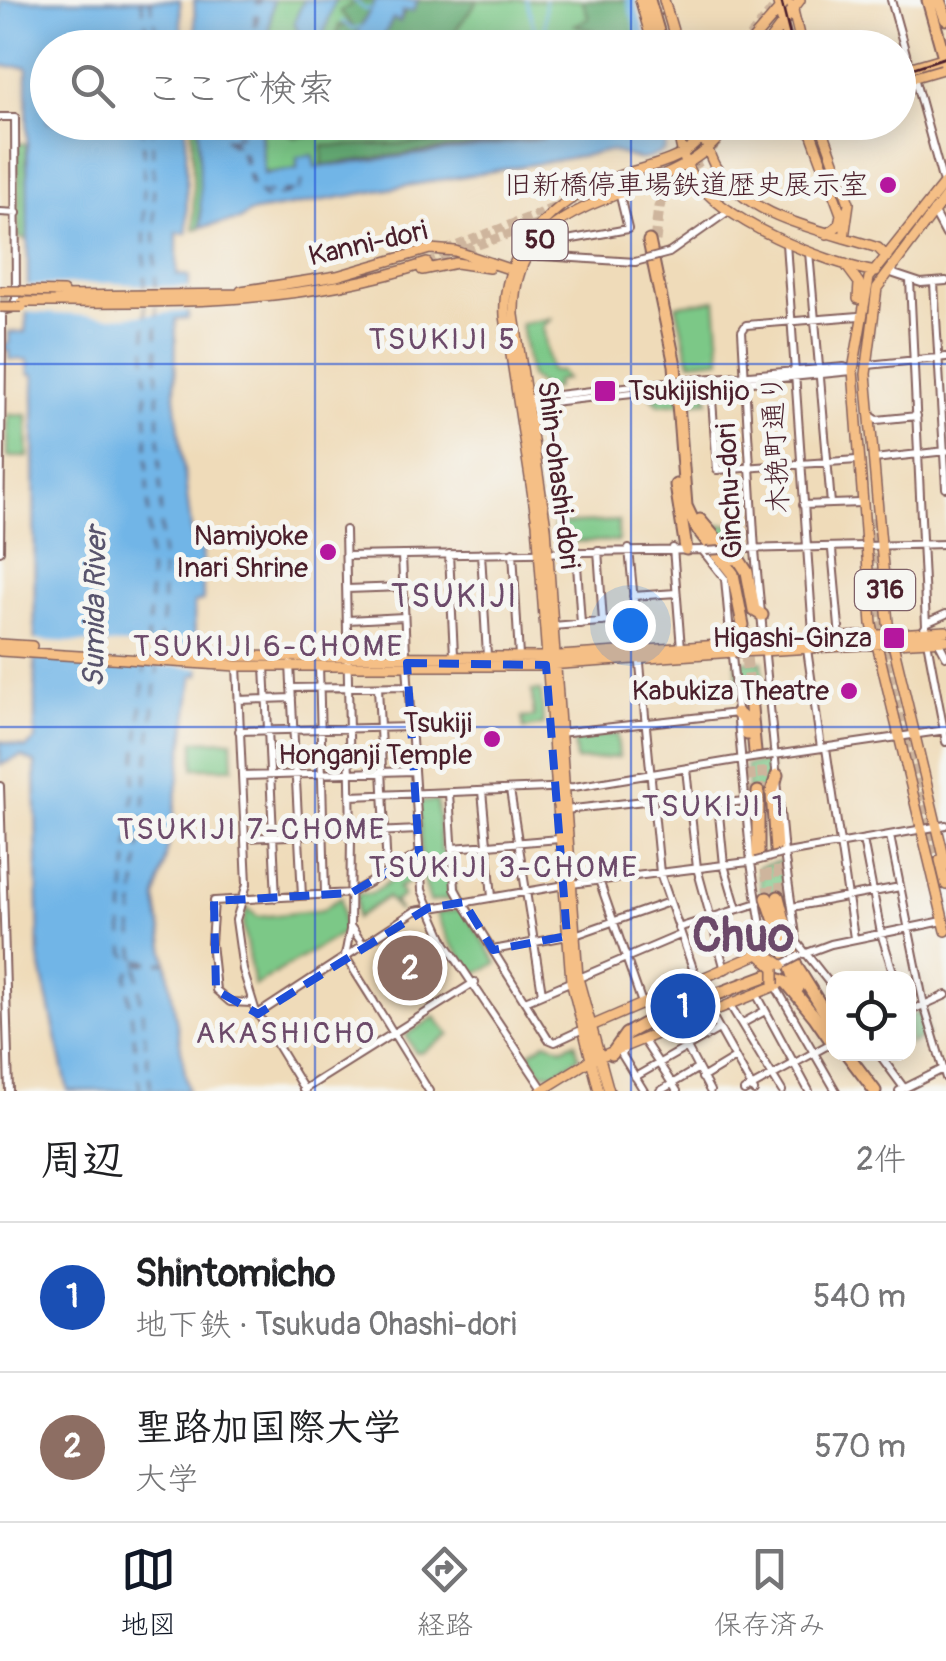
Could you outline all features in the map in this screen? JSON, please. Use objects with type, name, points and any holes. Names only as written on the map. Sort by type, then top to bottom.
[{"type":"highway","points":[[652,0],[661,30]]},
{"type":"highway","points":[[928,0],[946,62]]},
{"type":"highway","points":[[939,0],[946,19]]},
{"type":"highway","points":[[660,307],[675,366],[686,506],[696,527],[733,574],[746,624],[738,568],[702,522],[690,498],[680,364],[652,241],[660,307],[669,365],[680,549]]},
{"type":"highway","points":[[702,522],[740,559],[749,579],[753,608],[762,615]]},
{"type":"highway","points":[[753,696],[757,755]]},
{"type":"highway","points":[[737,713],[746,722],[757,755]]},
{"type":"highway","points":[[767,855],[777,775]]},
{"type":"highway","points":[[755,794],[767,855]]},
{"type":"highway","points":[[771,898],[776,929]]},
{"type":"highway","points":[[771,898],[776,929],[814,1016]]},
{"type":"highway","points":[[771,898],[799,954],[799,980],[826,1031]]},
{"type":"highway","points":[[612,1054],[626,1034],[656,1017],[774,968]]},
{"type":"highway","points":[[656,1017],[768,975],[787,983],[826,1033]]},
{"type":"highway","points":[[799,980],[826,1014]]},
{"type":"highway","points":[[856,1061],[876,1090]]},
{"type":"highway","points":[[856,1061],[876,1090]]},
{"type":"main road","points":[[774,30],[788,2]]},
{"type":"main road","points":[[764,30],[788,2]]},
{"type":"main road","points":[[788,2],[797,30]]},
{"type":"main road","points":[[782,20],[784,30]]},
{"type":"main road","points":[[916,71],[946,62]]},
{"type":"main road","points":[[680,140],[685,160],[715,198],[759,228],[809,252],[872,272],[892,264],[882,251],[770,211],[728,180]]},
{"type":"main road","points":[[665,164],[677,153],[680,140]]},
{"type":"main road","name":"Shin-ohashi-dori","points":[[567,884],[559,839],[558,733],[550,661],[552,626],[523,402],[505,316],[514,274],[529,237],[555,212],[603,182],[685,160],[700,140]]},
{"type":"main road","points":[[706,140],[728,180],[732,197],[715,198]]},
{"type":"main road","name":"Shin-ohashi-dori","points":[[514,274],[531,251],[571,214],[709,150],[714,140]]},
{"type":"main road","points":[[814,140],[841,214],[839,225],[827,234]]},
{"type":"main road","points":[[826,140],[850,208],[844,238]]},
{"type":"main road","name":"316","points":[[864,313],[862,366],[870,518],[853,370],[864,313],[872,272],[882,251],[945,182]]},
{"type":"main road","name":"316","points":[[946,196],[892,264],[874,298],[866,366],[880,549],[892,639],[941,826],[940,862],[946,908]]},
{"type":"main road","points":[[759,228],[752,218],[754,212],[770,211]]},
{"type":"main road","name":"Kanni-dori","points":[[223,298],[337,276],[430,248],[455,251],[514,274]]},
{"type":"main road","name":"Kanni-dori","points":[[0,289],[21,295],[197,300],[324,290],[427,260]]},
{"type":"main road","points":[[838,260],[858,282],[864,313]]},
{"type":"main road","name":"Kanni-dori","points":[[223,298],[326,295],[450,263],[475,264],[514,274]]},
{"type":"main road","name":"50","points":[[0,289],[131,300]]},
{"type":"main road","name":"50","points":[[1,309],[131,300]]},
{"type":"main road","name":"316","points":[[856,409],[857,460],[876,640],[944,926]]},
{"type":"main road","name":"316","points":[[866,432],[870,410]]},
{"type":"main road","name":"Shin-ohashi-dori","points":[[542,551],[574,979],[592,1063],[609,1091]]},
{"type":"main road","points":[[406,659],[488,656],[550,661],[892,639],[946,631]]},
{"type":"main road","points":[[807,644],[840,638],[876,640]]},
{"type":"main road","points":[[0,648],[238,660],[350,658],[608,665],[681,648],[732,648]]},
{"type":"main road","points":[[238,660],[265,665],[319,664],[350,658]]},
{"type":"main road","name":"316","points":[[940,862],[946,885]]},
{"type":"main road","points":[[545,1090],[624,1048],[776,985],[774,968],[761,953],[698,985],[585,1029]]},
{"type":"main road","name":"50","points":[[592,1063],[599,1091]]},
{"type":"street","points":[[891,0],[900,30]]},
{"type":"street","points":[[916,85],[945,182]]},
{"type":"street","points":[[0,117],[16,117],[21,295],[1,309],[0,551]]},
{"type":"street","points":[[531,251],[628,229],[619,191]]},
{"type":"street","points":[[531,251],[635,262],[669,253],[731,210]]},
{"type":"street","points":[[932,210],[946,235]]},
{"type":"street","points":[[0,212],[17,212]]},
{"type":"street","name":"木挽町通り","points":[[786,243],[812,633],[807,644],[823,748]]},
{"type":"street","points":[[809,252],[831,504]]},
{"type":"street","points":[[892,264],[894,274],[910,280],[946,281]]},
{"type":"street","points":[[910,280],[922,548],[946,742]]},
{"type":"street","points":[[934,283],[942,358],[946,488]]},
{"type":"street","name":"Ginchu-dori","points":[[757,755],[763,646],[744,326],[864,313]]},
{"type":"street","points":[[866,366],[942,358]]},
{"type":"street","points":[[523,402],[853,370]]},
{"type":"street","points":[[690,384],[711,386],[746,380]]},
{"type":"street","points":[[711,386],[717,470],[857,460]]},
{"type":"street","points":[[870,410],[876,420],[917,416]]},
{"type":"street","points":[[874,459],[945,451]]},
{"type":"street","points":[[803,505],[861,503]]},
{"type":"street","points":[[345,530],[351,773],[350,926],[345,956],[429,1091]]},
{"type":"street","points":[[346,556],[629,549],[866,550],[946,544]]},
{"type":"street","points":[[629,549],[660,873],[698,985],[750,1090],[826,1045]]},
{"type":"street","points":[[680,549],[676,593],[681,648]]},
{"type":"street","points":[[576,550],[581,624]]},
{"type":"street","points":[[598,550],[603,622]]},
{"type":"street","points":[[558,733],[737,713],[725,579],[704,550]]},
{"type":"street","points":[[832,550],[840,638]]},
{"type":"street","points":[[512,552],[519,657]]},
{"type":"street","points":[[481,553],[488,656]]},
{"type":"street","points":[[448,554],[454,656]]},
{"type":"street","points":[[402,555],[420,854],[418,878],[446,944],[545,1090]]},
{"type":"street","points":[[347,589],[403,587]]},
{"type":"street","points":[[633,596],[676,593]]},
{"type":"street","points":[[931,636],[946,614]]},
{"type":"street","points":[[348,620],[404,617]]},
{"type":"street","points":[[552,626],[636,619]]},
{"type":"street","points":[[931,636],[946,656]]},
{"type":"street","points":[[238,660],[247,884],[236,926],[252,1003],[303,1091],[475,982]]},
{"type":"street","points":[[290,664],[302,896]]},
{"type":"street","points":[[319,664],[326,894]]},
{"type":"street","points":[[265,665],[276,898]]},
{"type":"street","points":[[291,688],[408,686]]},
{"type":"street","points":[[378,687],[387,872]]},
{"type":"street","points":[[238,700],[292,698]]},
{"type":"street","points":[[240,731],[411,728]]},
{"type":"street","points":[[351,796],[558,787],[757,755],[944,731]]},
{"type":"street","points":[[823,748],[854,938]]},
{"type":"street","points":[[757,755],[777,775]]},
{"type":"street","points":[[654,810],[718,804],[755,794],[757,755]]},
{"type":"street","points":[[686,769],[697,868],[726,972]]},
{"type":"street","points":[[242,776],[414,771]]},
{"type":"street","points":[[0,786],[4,1043],[9,1091]]},
{"type":"street","points":[[510,790],[542,993]]},
{"type":"street","points":[[482,792],[492,897]]},
{"type":"street","points":[[449,793],[455,890],[552,1042],[585,1029]]},
{"type":"street","points":[[564,810],[654,800]]},
{"type":"street","points":[[718,804],[724,865],[736,909]]},
{"type":"street","points":[[258,1014],[411,912],[567,884],[724,865],[941,826]]},
{"type":"street","points":[[245,838],[418,830]]},
{"type":"street","points":[[883,1061],[901,1090],[945,1071],[924,1005],[890,836]]},
{"type":"street","points":[[453,848],[559,839]]},
{"type":"street","points":[[863,840],[881,933],[893,971]]},
{"type":"street","points":[[252,1003],[235,1004],[220,997],[212,969],[211,905],[216,900],[351,892],[420,854]]},
{"type":"street","points":[[761,953],[771,898],[767,855]]},
{"type":"street","points":[[767,855],[792,907],[799,954],[826,981]]},
{"type":"street","points":[[599,880],[643,1006]]},
{"type":"street","points":[[792,907],[900,886]]},
{"type":"street","points":[[524,1001],[710,918],[771,898]]},
{"type":"street","points":[[493,950],[571,936],[669,902]]},
{"type":"street","points":[[350,926],[363,944]]},
{"type":"street","points":[[774,968],[799,954],[854,938],[908,927],[944,926]]},
{"type":"street","points":[[776,985],[836,1091]]},
{"type":"street","points":[[757,994],[763,1012],[809,1091]]},
{"type":"street","points":[[916,1008],[946,995]]},
{"type":"street","points":[[730,1006],[782,1091]]},
{"type":"street","points":[[743,1023],[763,1012]]},
{"type":"street","points":[[676,1027],[710,1091]]},
{"type":"street","points":[[635,1077],[719,1029]]},
{"type":"street","points":[[644,1041],[675,1087]]},
{"type":"street","points":[[624,1048],[622,1054],[644,1091]]},
{"type":"street","points":[[702,1078],[735,1058]]},
{"type":"street","points":[[660,1091],[675,1087],[697,1069]]},
{"type":"highlighted area","points":[[407,663],[546,665],[567,936],[493,950],[464,902],[428,908],[258,1014],[216,990],[214,901],[351,893],[419,854]]},
{"type":"green space","points":[[273,0],[629,0],[639,30],[269,30]]},
{"type":"green space","points":[[359,0],[376,0],[359,30],[338,30],[339,25],[352,26],[340,11]]},
{"type":"green space","points":[[418,0],[478,0],[456,30],[387,30],[393,19],[401,20],[406,8],[413,11]]},
{"type":"green space","points":[[582,0],[629,0],[638,30],[590,30],[575,25],[589,18]]},
{"type":"green space","points":[[192,140],[201,140],[200,228],[194,229]]},
{"type":"green space","points":[[262,140],[518,140],[314,167],[313,156],[298,169],[264,173]]},
{"type":"green space","points":[[515,140],[322,165],[323,146]]},
{"type":"green space","points":[[18,143],[26,144],[29,240],[19,238]]},
{"type":"green space","points":[[716,300],[721,359],[690,362],[676,305]]},
{"type":"green space","points":[[553,318],[543,326],[550,371],[561,372],[566,379],[555,381],[556,388],[545,389],[530,377],[521,324]]},
{"type":"green space","points":[[706,392],[709,401],[660,405],[650,396]]},
{"type":"green space","points":[[8,415],[27,415],[28,457],[8,457]]},
{"type":"green space","points":[[618,521],[618,541],[561,542],[555,537],[554,524]]},
{"type":"green space","points":[[714,525],[748,525],[753,572]]},
{"type":"green space","points":[[762,661],[765,695],[739,697],[736,662]]},
{"type":"green space","points":[[532,691],[541,691],[543,725],[524,729],[522,718],[534,717]]},
{"type":"green space","points":[[617,734],[619,757],[576,761],[574,738]]},
{"type":"green space","points":[[232,740],[233,768],[194,768],[194,741]]},
{"type":"green space","points":[[771,761],[768,791],[748,793],[746,765]]},
{"type":"green space","points":[[437,801],[441,852],[449,853],[455,898],[430,902],[422,873],[419,802]]},
{"type":"green space","points":[[781,861],[785,895],[762,899],[758,867]]},
{"type":"green space","points":[[406,870],[414,871],[415,879],[398,888],[403,896],[394,902],[400,912],[387,897],[356,918],[357,894],[371,894]]},
{"type":"green space","points":[[341,897],[344,932],[254,986],[243,925],[247,908],[258,917],[322,910]]},
{"type":"green space","points":[[463,909],[497,963],[475,974],[449,941],[436,913]]},
{"type":"green space","points":[[922,1012],[928,1035],[916,1041],[916,1014]]},
{"type":"green space","points":[[435,1017],[450,1035],[421,1053],[415,1052],[406,1035]]},
{"type":"green space","points":[[546,1042],[562,1048],[575,1042],[579,1057],[555,1073],[541,1072],[529,1053]]},
{"type":"water","name":"Sumida River","points":[[0,0],[180,0],[181,30],[30,30],[30,140],[186,140],[187,233],[177,233],[177,275],[189,276],[188,318],[176,319],[175,397],[192,536],[202,535],[203,601],[194,603],[195,640],[203,641],[199,675],[193,675],[171,835],[156,898],[188,1091],[68,1091],[39,958],[35,763],[21,756],[0,765],[0,741],[26,748],[35,740],[34,375],[29,374],[28,360],[9,359],[9,350],[0,350],[0,344],[9,344],[9,332],[25,332],[28,303],[27,67],[0,66]]},
{"type":"water","points":[[194,0],[273,0],[269,30],[195,30]]},
{"type":"water","points":[[304,0],[335,0],[325,30],[297,30],[294,22]]},
{"type":"water","points":[[376,0],[418,0],[413,11],[403,11],[400,22],[393,19],[387,30],[359,30]]},
{"type":"water","points":[[198,140],[261,140],[264,174],[297,169],[297,157],[313,155],[315,167],[532,140],[666,140],[664,151],[646,158],[609,151],[249,213],[240,220],[201,227]]},
{"type":"pier","points":[[110,283],[194,288],[193,311],[112,317],[23,312],[23,286]]},
{"type":"pier","points":[[30,640],[203,649],[202,668],[30,658]]},
{"type":"waterway","points":[[354,0],[365,10],[370,8]]},
{"type":"waterway","points":[[526,0],[535,30]]},
{"type":"waterway","points":[[545,0],[545,30]]},
{"type":"waterway","points":[[630,0],[639,30]]},
{"type":"waterway","points":[[342,21],[352,29],[361,27]]},
{"type":"waterway","points":[[550,140],[551,145]]},
{"type":"ferry route","points":[[141,0],[147,30]]},
{"type":"ferry route","points":[[150,0],[156,30]]},
{"type":"ferry route","points":[[253,30],[257,0]]},
{"type":"ferry route","points":[[256,30],[260,0]]},
{"type":"ferry route","points":[[143,140],[145,291]]},
{"type":"ferry route","points":[[152,140],[156,291]]},
{"type":"ferry route","points":[[227,140],[241,154],[250,184],[264,198],[298,192],[305,174]]},
{"type":"ferry route","points":[[231,140],[244,153],[252,183],[260,193],[297,191],[301,186]]},
{"type":"ferry route","points":[[145,304],[150,608],[146,656]]},
{"type":"ferry route","points":[[156,304],[163,608],[159,656]]},
{"type":"ferry route","points":[[140,1091],[127,976],[134,964],[165,963],[131,959],[125,953],[122,926],[145,664]]},
{"type":"ferry route","points":[[136,959],[132,926],[158,664]]},
{"type":"ferry route","points":[[137,967],[151,1091]]},
{"type":"tunnel","points":[[756,30],[780,0]]},
{"type":"tunnel","points":[[680,148],[682,140]]},
{"type":"tunnel","points":[[668,177],[702,161],[720,140]]},
{"type":"tunnel","points":[[445,250],[668,163]]},
{"type":"tunnel","points":[[655,241],[659,207],[674,165]]},
{"type":"tunnel","points":[[427,263],[569,213]]},
{"type":"tunnel","points":[[868,309],[873,285],[890,258]]},
{"type":"tunnel","points":[[0,301],[20,302]]},
{"type":"tunnel","points":[[873,518],[876,545]]},
{"type":"tunnel","points":[[870,541],[887,666],[935,862]]},
{"type":"tunnel","points":[[743,625],[750,697]]},
{"type":"tunnel","points":[[761,751],[764,791]]},
{"type":"tunnel","points":[[748,753],[752,793]]},
{"type":"tunnel","points":[[776,850],[782,896]]},
{"type":"tunnel","points":[[764,853],[770,898]]},
{"type":"tram line","points":[[781,0],[788,30]]},
{"type":"tram line","points":[[916,67],[946,57]]},
{"type":"place","name":"旧新橋停車場鉄道歴史展示室","points":[[888,185]]},
{"type":"place","name":"Tsukijishijo","points":[[605,391]]},
{"type":"place","name":"Namiyoke Inari Shrine","points":[[328,552]]},
{"type":"place","name":"Higashi-Ginza","points":[[894,638]]},
{"type":"place","name":"Kabukiza Theatre","points":[[849,691]]},
{"type":"place","name":"Tsukiji Honganji Temple","points":[[492,739]]},
{"type":"place","name":"聖路加国際大学","points":[[410,968]]},
{"type":"place","name":"Shintomicho","points":[[683,1006]]},
{"type":"district","name":"TSUKIJI 5","points":[[443,339]]},
{"type":"district","name":"TSUKIJI","points":[[455,597]]},
{"type":"district","name":"TSUKIJI 6-CHOME","points":[[269,646]]},
{"type":"district","name":"TSUKIJI 1","points":[[714,806]]},
{"type":"district","name":"TSUKIJI 7-CHOME","points":[[252,829]]},
{"type":"district","name":"TSUKIJI 3-CHOME","points":[[504,867]]},
{"type":"district","name":"Chuo","points":[[743,936]]},
{"type":"district","name":"AKASHICHO","points":[[286,1033]]}]
